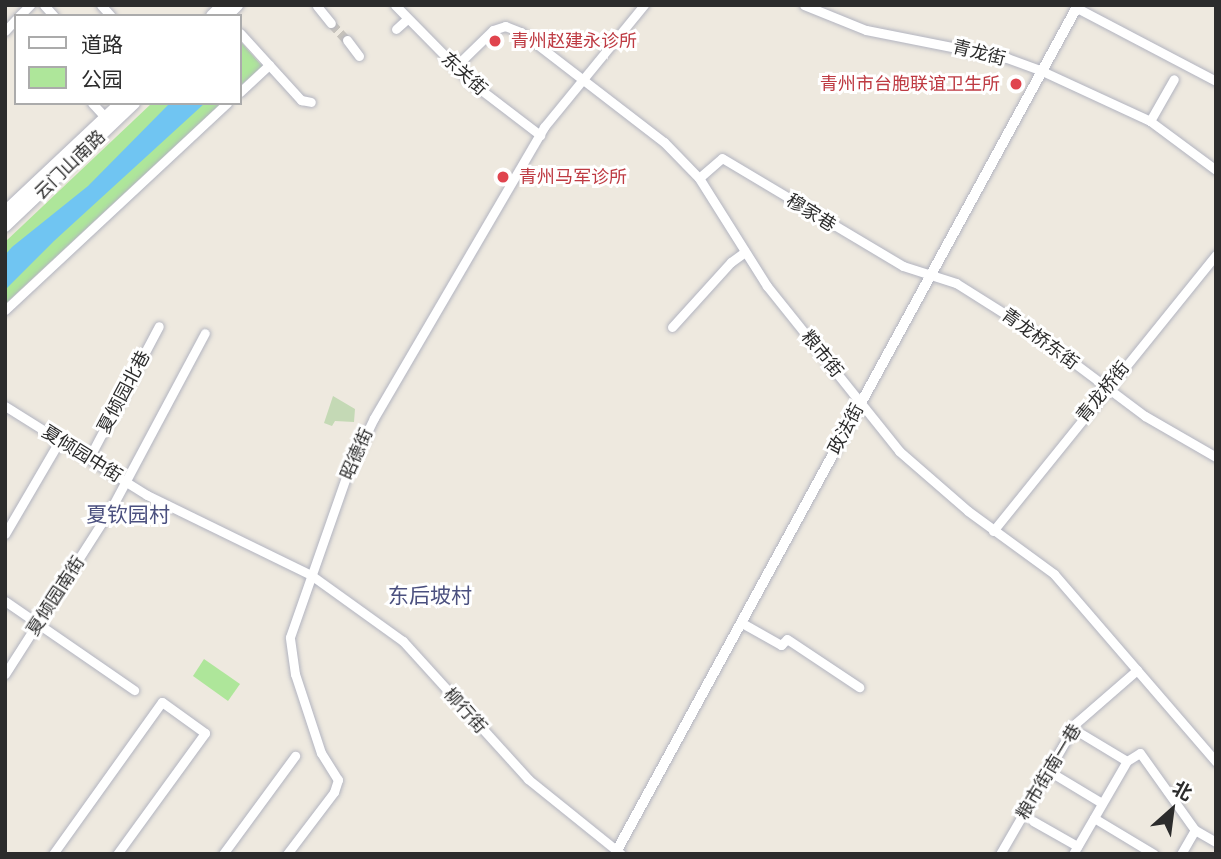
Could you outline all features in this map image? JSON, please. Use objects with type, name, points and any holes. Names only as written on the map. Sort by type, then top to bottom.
[{"type":"main road","name":"云门山南路","points":[[5,212],[119,105]]},
{"type":"main road","name":"云门山南路","points":[[5,226],[132,105]]},
{"type":"street","points":[[309,5],[318,6],[331,23]]},
{"type":"street","name":"东关街","points":[[394,5],[455,67],[540,135]]},
{"type":"street","name":"昭德街","points":[[287,854],[334,792],[338,780],[321,753],[291,654],[292,625],[347,474],[374,418],[540,135],[644,5]]},
{"type":"street","name":"青龙街","points":[[804,5],[866,30],[1007,58],[1042,71],[1150,121],[1216,170]]},
{"type":"street","points":[[1078,6],[1216,81]]},
{"type":"street","name":"政法街","points":[[618,853],[859,403],[1078,6]]},
{"type":"street","points":[[396,29],[407,19]]},
{"type":"street","name":"粮市街","points":[[455,67],[493,30],[505,26],[521,32],[664,142],[699,178],[745,252],[859,403],[899,451],[993,531],[1054,574],[1216,762]]},
{"type":"street","points":[[242,35],[301,100],[312,102]]},
{"type":"street","points":[[347,40],[359,56]]},
{"type":"street","points":[[242,90],[269,65]]},
{"type":"street","points":[[1150,121],[1174,79]]},
{"type":"street","points":[[94,105],[106,117]]},
{"type":"street","points":[[5,310],[225,105]]},
{"type":"street","name":"穆家巷","points":[[699,178],[722,158],[841,232],[930,275]]},
{"type":"street","points":[[672,327],[731,262],[745,252]]},
{"type":"street","name":"青龙桥街","points":[[993,531],[1216,255]]},
{"type":"street","name":"青龙桥东街","points":[[930,275],[956,283],[998,308],[1106,388],[1216,457]]},
{"type":"street","name":"夏倾园北巷","points":[[89,458],[159,326]]},
{"type":"street","name":"夏倾园南街","points":[[5,674],[125,481],[205,333]]},
{"type":"street","name":"夏倾园中街","points":[[5,406],[125,481],[310,575]]},
{"type":"street","points":[[5,534],[60,440]]},
{"type":"street","name":"柳行街","points":[[310,575],[403,641],[528,779],[618,853]]},
{"type":"street","points":[[5,601],[134,690]]},
{"type":"street","points":[[742,623],[781,645],[787,639],[859,687]]},
{"type":"street","name":"粮市街南一巷","points":[[1000,854],[1076,723],[1137,670]]},
{"type":"street","points":[[53,854],[162,702],[205,733],[117,854]]},
{"type":"street","points":[[1082,734],[1127,761]]},
{"type":"street","points":[[1033,821],[1075,850],[1127,761],[1140,753],[1195,830],[1216,842]]},
{"type":"street","points":[[223,854],[295,756]]},
{"type":"street","points":[[1057,776],[1102,803]]},
{"type":"street","points":[[1094,818],[1154,854]]},
{"type":"street","points":[[1181,854],[1195,830]]},
{"type":"green space","points":[[242,43],[262,66],[242,84]]},
{"type":"green space","points":[[150,105],[219,105],[5,304],[5,242]]},
{"type":"green space","points":[[333,396],[355,409],[354,422],[335,421],[332,426],[324,423]]},
{"type":"green space","points":[[204,659],[240,684],[228,701],[193,676]]},
{"type":"water","points":[[168,105],[203,105],[54,241],[5,290],[5,255],[88,186]]},
{"type":"tunnel","points":[[331,23],[347,40]]},
{"type":"place","name":"青州赵建永诊所","points":[[495,41]]},
{"type":"place","name":"青州市台胞联谊卫生所","points":[[1016,84]]},
{"type":"place","name":"青州马军诊所","points":[[503,177]]},
{"type":"district","name":"夏钦园村","points":[[128,515]]},
{"type":"district","name":"东后坡村","points":[[430,596]]}]
